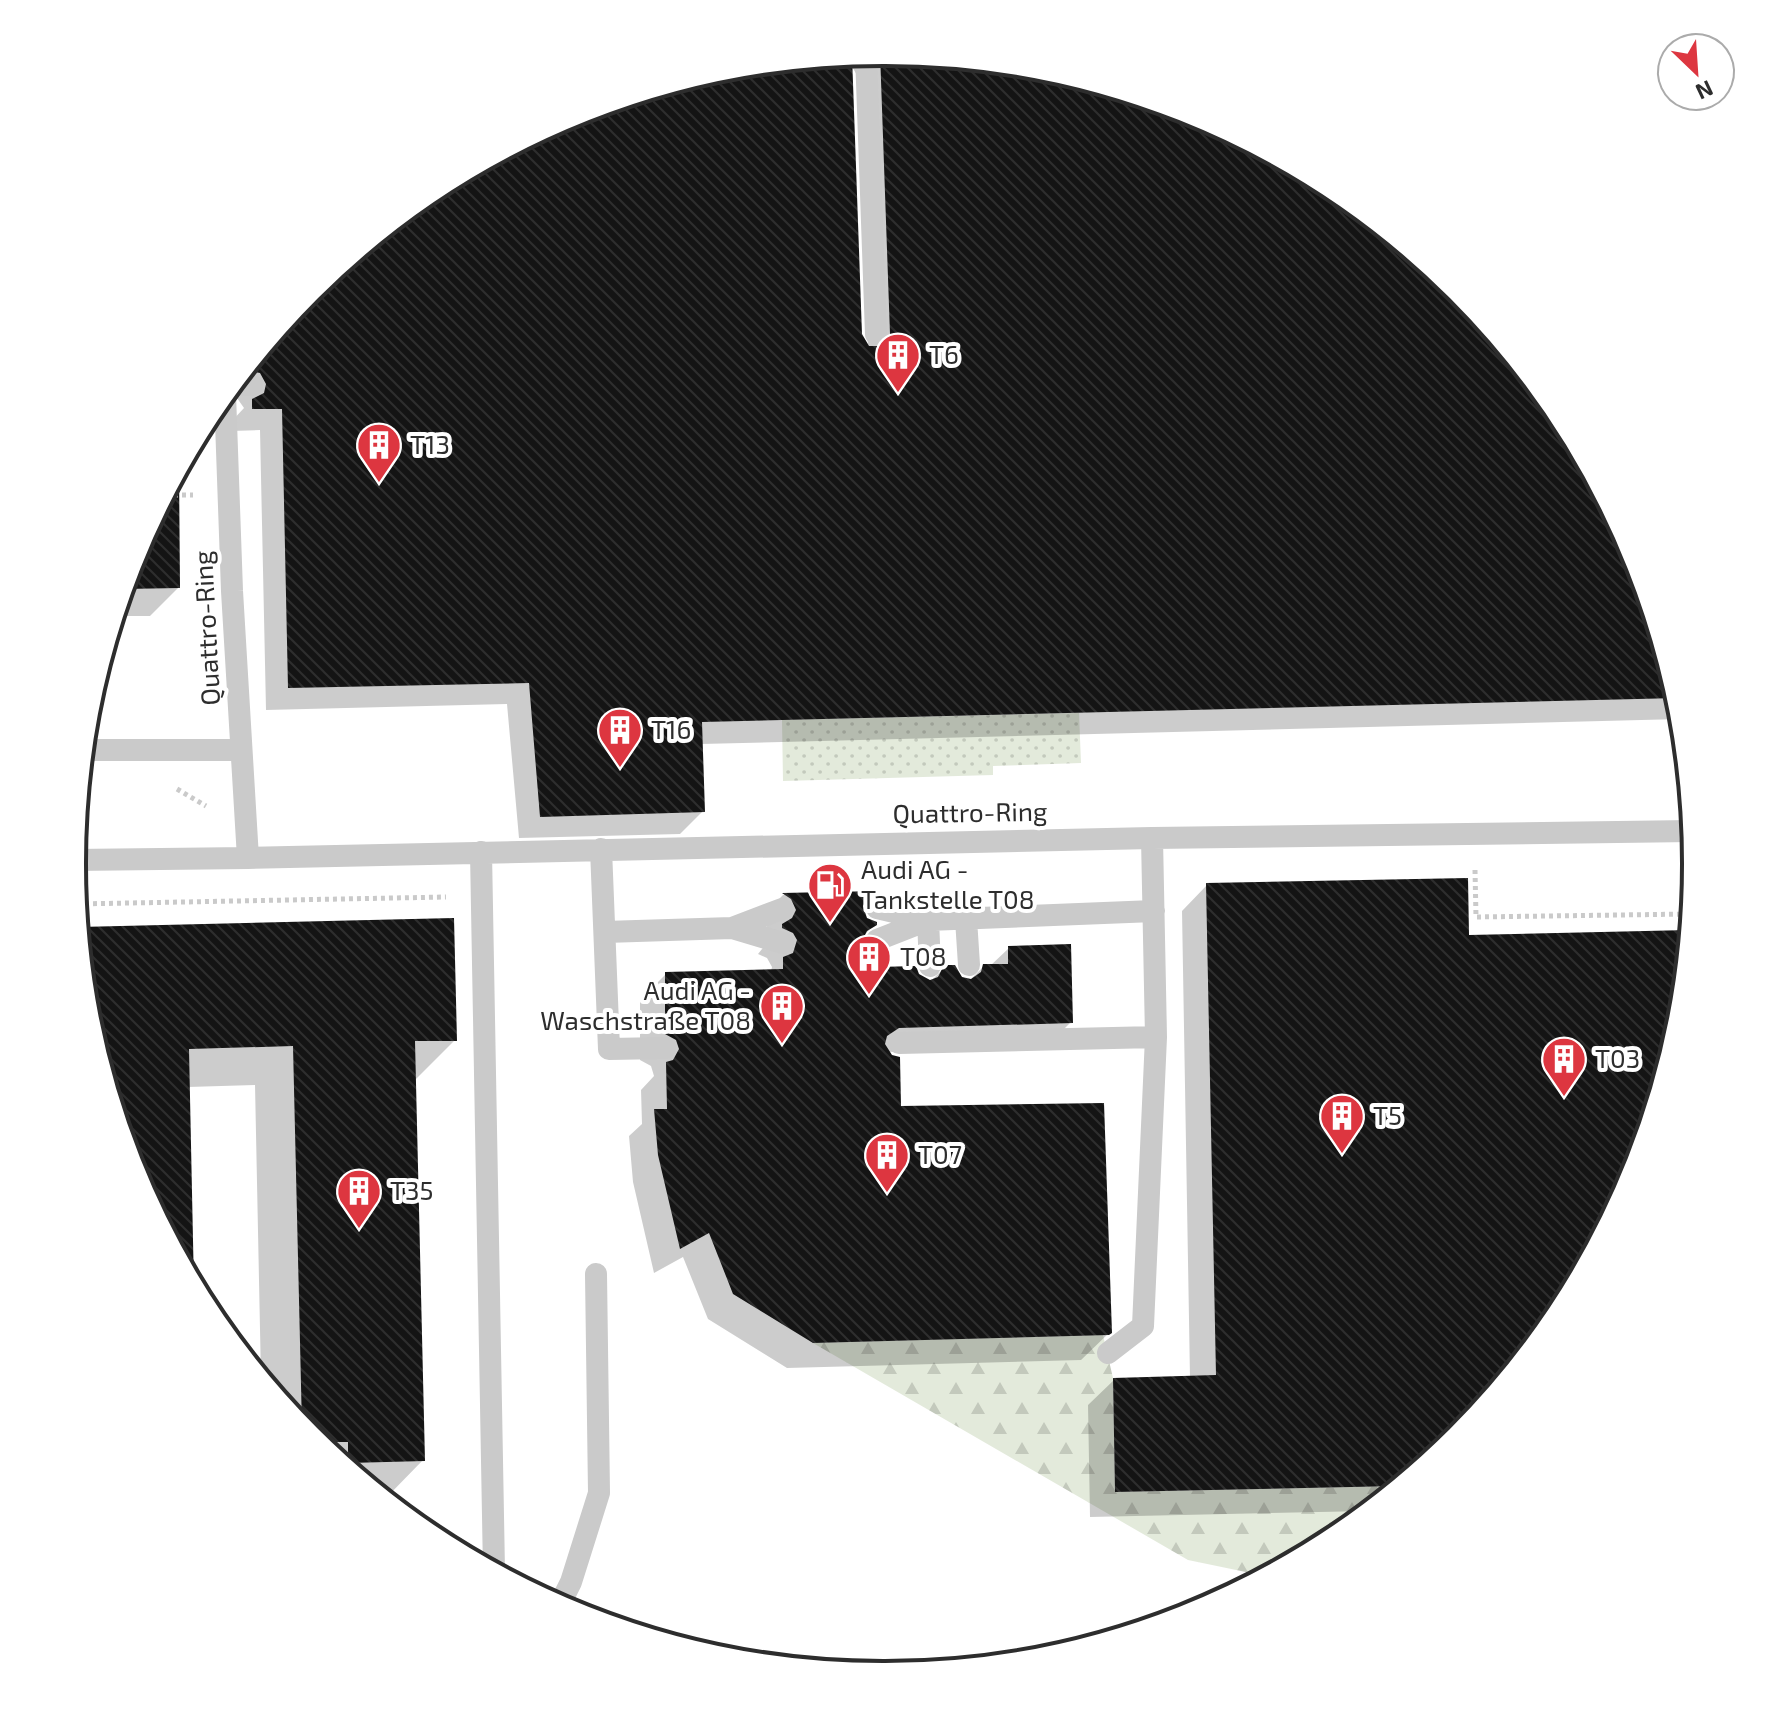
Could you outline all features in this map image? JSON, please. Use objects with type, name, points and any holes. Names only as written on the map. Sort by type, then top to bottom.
[{"type":"lane","points":[[866,67],[876,334]]},
{"type":"lane","name":"Quattro-Ring","points":[[226,413],[232,591],[248,858]]},
{"type":"lane","points":[[95,750],[241,750]]},
{"type":"lane","name":"Quattro-Ring","points":[[86,860],[1152,838],[1681,831]]},
{"type":"lane","points":[[1108,1353],[1143,1326],[1156,1037],[1152,838]]},
{"type":"lane","points":[[601,849],[609,1049],[665,1048]]},
{"type":"lane","points":[[481,852],[494,1559]]},
{"type":"lane","points":[[877,908],[928,920],[1154,911]]},
{"type":"lane","points":[[732,928],[782,909]]},
{"type":"lane","points":[[966,919],[969,965]]},
{"type":"lane","points":[[877,940],[928,920]]},
{"type":"lane","points":[[928,920],[930,966]]},
{"type":"lane","points":[[605,932],[732,928],[783,943]]},
{"type":"lane","points":[[899,1043],[936,1035],[971,1034],[995,1041],[1156,1037]]},
{"type":"lane","points":[[565,1594],[599,1493],[596,1274]]},
{"type":"path","points":[[1475,869],[1476,917],[1680,914]]},
{"type":"path","points":[[88,904],[483,897]]},
{"type":"green space","points":[[1079,713],[1081,763],[993,766],[993,775],[783,781],[782,720]]},
{"type":"green space","points":[[1103,1335],[1113,1378],[1115,1492],[1381,1486],[1327,1527],[1249,1573],[1188,1560],[813,1343]]},
{"type":"building","name":"T6","points":[[881,66],[936,68],[1040,81],[1140,108],[1237,148],[1327,200],[1410,264],[1484,338],[1517,378],[1575,465],[1621,558],[1639,607],[1664,698],[702,722],[705,812],[540,817],[529,683],[288,688],[282,409],[252,409],[252,399],[264,393],[266,384],[260,373],[256,372],[284,338],[358,264],[441,200],[485,173],[579,127],[678,93],[780,73],[852,67],[862,334],[869,346],[883,346],[890,334]]},
{"type":"building","points":[[179,491],[180,588],[136,589]]},
{"type":"building","name":"T5","points":[[1468,878],[1469,935],[1679,930],[1666,1019],[1639,1120],[1621,1169],[1575,1262],[1517,1349],[1484,1389],[1410,1463],[1381,1486],[1115,1492],[1113,1378],[1216,1375],[1206,883]]},
{"type":"building","name":"T07","points":[[877,891],[877,894],[867,898],[863,906],[867,918],[877,922],[877,925],[867,931],[863,939],[868,950],[877,954],[877,967],[916,966],[919,974],[930,980],[938,977],[944,965],[955,965],[962,977],[971,979],[981,972],[983,964],[1008,964],[1008,946],[1071,944],[1073,1023],[899,1028],[887,1036],[885,1044],[892,1055],[900,1057],[901,1106],[1104,1103],[1112,1333],[1109,1335],[813,1343],[733,1294],[709,1233],[680,1249],[658,1155],[654,1109],[667,1109],[666,1062],[673,1060],[679,1049],[676,1040],[665,1034],[665,972],[783,969],[783,957],[793,953],[797,940],[793,933],[782,928],[782,924],[792,918],[796,910],[791,899],[782,893]]},
{"type":"building","name":"T35","points":[[454,918],[457,1041],[415,1041],[425,1461],[358,1463],[348,1454],[348,1442],[336,1442],[302,1408],[293,1046],[189,1049],[193,1263],[147,1169],[129,1120],[102,1019],[89,927]]},
{"type":"place","name":"T6","points":[[898,394]]},
{"type":"place","name":"T13","points":[[379,484]]},
{"type":"place","name":"T16","points":[[620,769]]},
{"type":"place","name":"Audi AG - Tankstelle T08","points":[[830,924]]},
{"type":"place","name":"T08","points":[[869,996]]},
{"type":"place","name":"Audi AG - Waschstraße T08","points":[[782,1045]]},
{"type":"place","name":"T03","points":[[1564,1098]]},
{"type":"place","name":"T5","points":[[1342,1155]]},
{"type":"place","name":"T07","points":[[887,1194]]},
{"type":"place","name":"T35","points":[[359,1230]]}]
